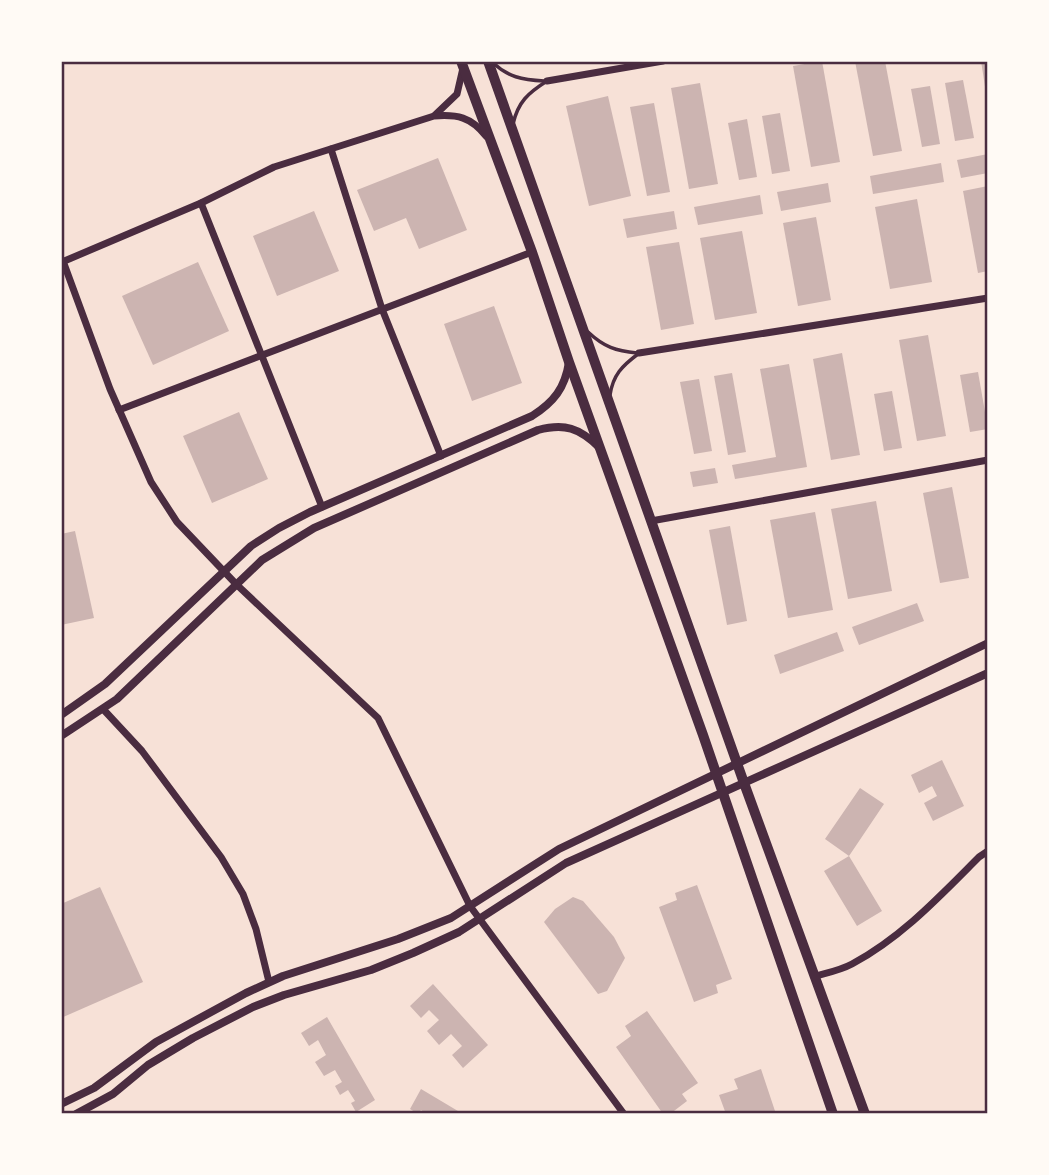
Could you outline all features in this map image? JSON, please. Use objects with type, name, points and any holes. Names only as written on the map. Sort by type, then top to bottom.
[{"type":"main road","points":[[490,61],[737,764],[865,1114]]},
{"type":"main road","points":[[462,65],[532,252],[717,773],[833,1114]]},
{"type":"street","points":[[547,81],[663,61]]},
{"type":"street","points":[[434,116],[457,94],[462,65]]},
{"type":"street","points":[[489,139],[478,126],[465,117],[434,116],[274,167],[201,203],[62,262],[119,410],[151,482],[177,522],[236,584],[378,718],[470,906],[624,1114]]},
{"type":"street","points":[[331,149],[382,309],[441,456]]},
{"type":"street","points":[[201,203],[323,507]]},
{"type":"street","points":[[119,410],[532,252]]},
{"type":"street","points":[[639,353],[988,298]]},
{"type":"street","points":[[61,715],[105,684],[260,540],[323,507],[532,416],[547,406],[558,393],[566,379],[569,362]]},
{"type":"street","points":[[61,736],[117,699],[262,560],[314,528],[552,426],[585,434],[600,448]]},
{"type":"street","points":[[651,521],[988,460]]},
{"type":"street","points":[[61,1104],[94,1088],[156,1042],[269,982],[398,939],[451,918],[559,849],[988,643]]},
{"type":"street","points":[[76,1114],[113,1094],[148,1065],[171,1051],[253,1007],[284,995],[371,970],[459,932],[566,863],[988,673]]},
{"type":"street","points":[[103,709],[142,751],[227,867],[243,894],[256,929],[269,982]]},
{"type":"street","points":[[816,976],[850,965],[897,934],[928,910],[988,851]]},
{"type":"lane","points":[[490,61],[503,73],[522,80],[547,81]]},
{"type":"lane","points":[[512,129],[516,109],[526,94],[547,81]]},
{"type":"lane","points":[[582,327],[599,342],[615,351],[639,353]]},
{"type":"lane","points":[[608,401],[612,382],[622,366],[639,353]]},
{"type":"building","points":[[822,61],[840,162],[811,167],[793,66]]},
{"type":"building","points":[[855,61],[885,61],[902,151],[873,156]]},
{"type":"building","points":[[981,61],[988,61],[988,93],[986,93]]},
{"type":"building","points":[[963,80],[974,138],[955,141],[945,83]]},
{"type":"building","points":[[700,83],[718,184],[689,189],[671,88]]},
{"type":"building","points":[[930,86],[940,144],[922,147],[911,89]]},
{"type":"building","points":[[608,96],[631,196],[589,206],[566,106]]},
{"type":"building","points":[[654,103],[670,192],[647,196],[630,107]]},
{"type":"building","points":[[780,113],[790,171],[772,174],[762,116]]},
{"type":"building","points":[[747,119],[757,177],[739,180],[728,123]]},
{"type":"building","points":[[988,154],[988,173],[961,178],[957,160]]},
{"type":"building","points":[[438,158],[467,230],[419,249],[406,218],[374,231],[357,190]]},
{"type":"building","points":[[941,163],[944,182],[873,194],[870,176]]},
{"type":"building","points":[[828,183],[831,202],[781,211],[777,192]]},
{"type":"building","points":[[988,186],[988,271],[978,273],[963,191]]},
{"type":"building","points":[[760,195],[763,214],[698,225],[694,207]]},
{"type":"building","points":[[917,199],[932,282],[890,289],[875,207]]},
{"type":"building","points":[[314,211],[339,271],[277,296],[253,236]]},
{"type":"building","points":[[674,211],[677,229],[627,238],[623,219]]},
{"type":"building","points":[[816,217],[831,300],[798,306],[783,223]]},
{"type":"building","points":[[742,231],[757,313],[715,320],[700,238]]},
{"type":"building","points":[[679,242],[694,324],[661,330],[646,247]]},
{"type":"building","points":[[198,262],[229,331],[153,365],[122,296]]},
{"type":"building","points":[[494,306],[522,383],[472,401],[444,324]]},
{"type":"building","points":[[928,335],[946,436],[917,441],[899,340]]},
{"type":"building","points":[[842,353],[860,455],[831,460],[813,359]]},
{"type":"building","points":[[789,364],[807,467],[735,479],[732,465],[776,457],[760,369]]},
{"type":"building","points":[[978,372],[988,429],[970,432],[960,375]]},
{"type":"building","points":[[732,373],[746,452],[728,455],[714,376]]},
{"type":"building","points":[[699,379],[712,451],[694,454],[680,382]]},
{"type":"building","points":[[892,391],[902,448],[884,451],[874,394]]},
{"type":"building","points":[[239,412],[268,479],[212,503],[183,436]]},
{"type":"building","points":[[715,468],[718,483],[693,487],[690,472]]},
{"type":"building","points":[[952,487],[969,578],[940,583],[923,493]]},
{"type":"building","points":[[876,501],[892,591],[848,599],[831,509]]},
{"type":"building","points":[[815,512],[833,610],[788,618],[770,520]]},
{"type":"building","points":[[730,526],[747,621],[727,625],[709,530]]},
{"type":"building","points":[[75,531],[94,618],[61,625],[61,534]]},
{"type":"building","points":[[917,603],[924,621],[859,645],[852,627]]},
{"type":"building","points":[[837,632],[844,651],[780,674],[774,655]]},
{"type":"building","points":[[942,760],[964,806],[933,821],[924,803],[937,796],[932,786],[919,793],[911,775]]},
{"type":"building","points":[[860,788],[884,804],[849,856],[825,839]]},
{"type":"building","points":[[849,856],[882,911],[857,926],[824,871]]},
{"type":"building","points":[[697,885],[732,979],[716,985],[718,993],[694,1002],[659,907],[677,900],[675,893]]},
{"type":"building","points":[[100,887],[143,982],[61,1018],[61,904]]},
{"type":"building","points":[[573,897],[583,901],[614,937],[625,958],[607,991],[598,994],[544,922],[555,909]]},
{"type":"building","points":[[433,984],[488,1045],[463,1068],[452,1055],[462,1046],[451,1034],[439,1045],[427,1031],[439,1020],[429,1010],[421,1018],[410,1006]]},
{"type":"building","points":[[647,1011],[698,1083],[682,1094],[687,1101],[670,1114],[663,1114],[616,1047],[631,1036],[625,1026]]},
{"type":"building","points":[[327,1017],[375,1100],[356,1112],[351,1103],[355,1101],[348,1090],[340,1095],[335,1086],[342,1082],[335,1070],[324,1076],[315,1062],[326,1055],[318,1040],[309,1046],[301,1033]]},
{"type":"building","points":[[761,1069],[776,1114],[726,1114],[719,1095],[738,1089],[734,1079]]},
{"type":"building","points":[[421,1089],[463,1114],[427,1114],[421,1110],[418,1114],[410,1109]]}]
